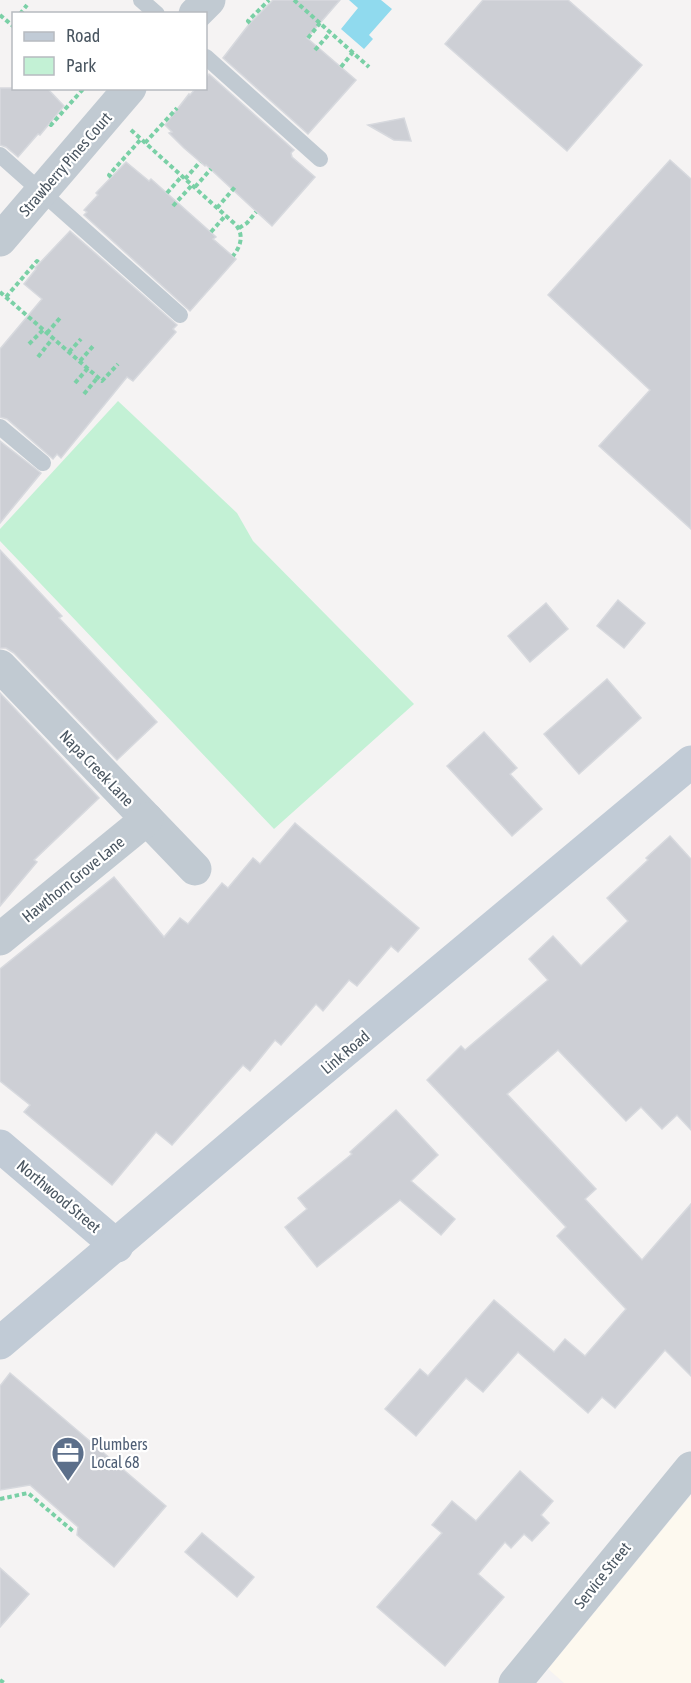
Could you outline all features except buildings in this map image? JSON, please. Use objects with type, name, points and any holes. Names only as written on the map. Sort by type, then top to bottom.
[{"type":"street","points":[[197,12],[209,0]]},
{"type":"street","name":"Strawberry Pines Court","points":[[0,240],[128,90]]},
{"type":"street","name":"Napa Creek Lane","points":[[0,666],[195,869]]},
{"type":"street","name":"Link Road","points":[[0,1343],[117,1246],[275,1109],[691,762]]},
{"type":"street","name":"Hawthorn Grove Lane","points":[[0,939],[147,819]]},
{"type":"street","name":"Northwood Street","points":[[0,1146],[117,1246]]},
{"type":"street","name":"Service Street","points":[[525,1679],[691,1468]]},
{"type":"lane","points":[[141,0],[155,12]]},
{"type":"lane","points":[[207,58],[320,159]]},
{"type":"lane","points":[[0,155],[180,315]]},
{"type":"lane","points":[[0,428],[43,463]]},
{"type":"path","points":[[250,23],[248,21],[269,0]]},
{"type":"path","points":[[294,0],[369,67]]},
{"type":"path","points":[[22,12],[27,5]]},
{"type":"path","points":[[0,15],[12,24]]},
{"type":"path","points":[[308,38],[320,23]]},
{"type":"path","points":[[315,50],[330,33]]},
{"type":"path","points":[[341,67],[353,52]]},
{"type":"path","points":[[50,124],[82,90]]},
{"type":"path","points":[[111,177],[109,176],[177,108]]},
{"type":"path","points":[[126,126],[239,228],[241,237],[233,256]]},
{"type":"path","points":[[166,193],[200,162]]},
{"type":"path","points":[[173,206],[211,169]]},
{"type":"path","points":[[218,208],[235,187]]},
{"type":"path","points":[[239,228],[247,223],[256,212]]},
{"type":"path","points":[[211,232],[226,215]]},
{"type":"path","points":[[6,297],[37,261],[39,263]]},
{"type":"path","points":[[0,292],[102,381],[118,364]]},
{"type":"path","points":[[29,344],[60,318]]},
{"type":"path","points":[[38,357],[53,338]]},
{"type":"path","points":[[69,352],[81,339]]},
{"type":"path","points":[[80,361],[94,345]]},
{"type":"path","points":[[75,383],[88,368]]},
{"type":"path","points":[[84,394],[98,377]]},
{"type":"path","points":[[0,1499],[28,1493],[74,1532]]},
{"type":"path","points":[[0,1680],[4,1683]]},
{"type":"shaded area","points":[[691,1495],[691,1683],[564,1683],[548,1669]]},
{"type":"green space","points":[[118,401],[237,513],[253,541],[414,704],[274,829],[0,541],[0,529]]},
{"type":"water","points":[[349,0],[381,0],[392,9],[369,35],[373,39],[364,49],[341,29],[358,8]]},
{"type":"place","name":"Plumbers Local 68","points":[[68,1482]]}]
